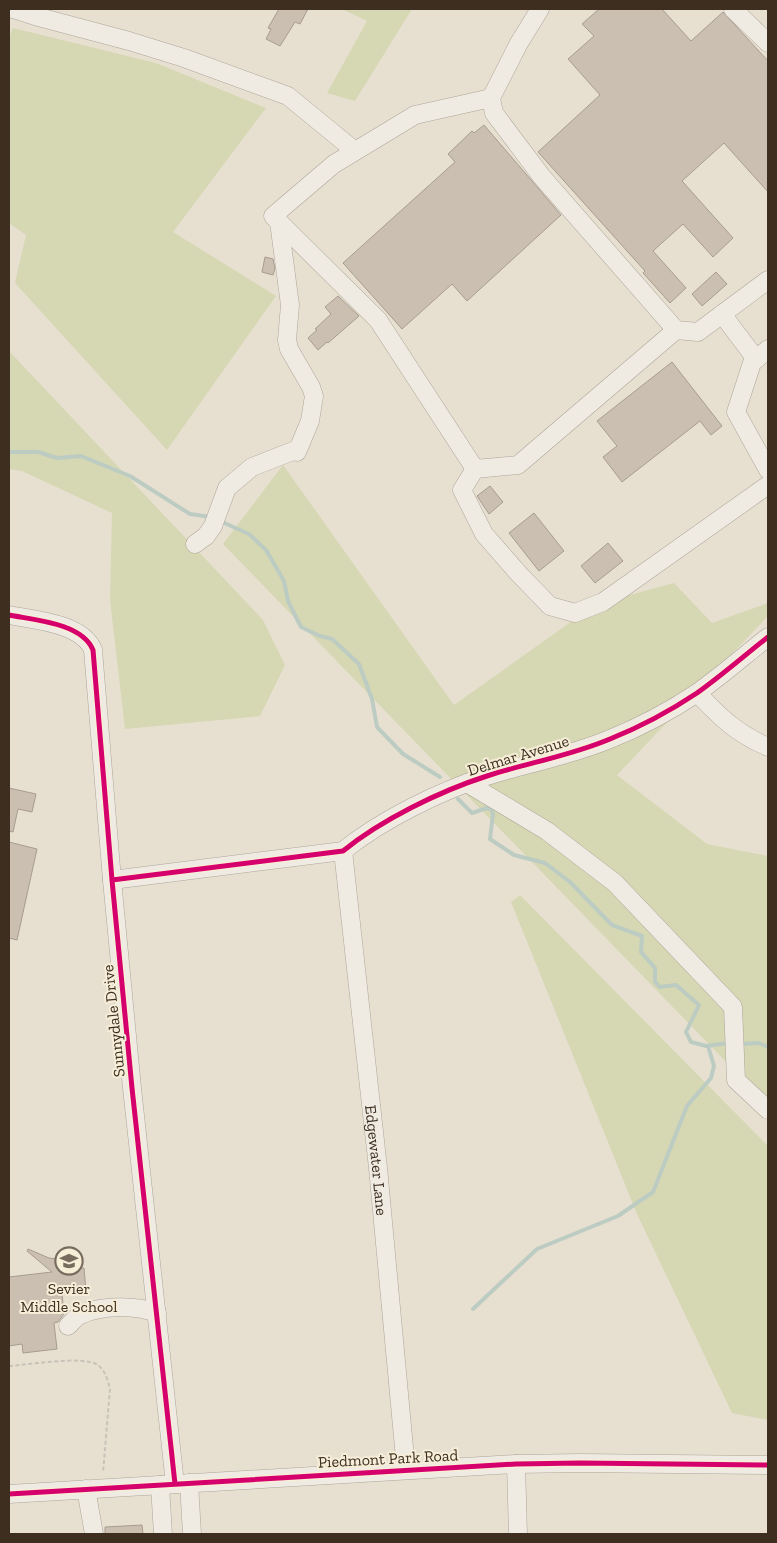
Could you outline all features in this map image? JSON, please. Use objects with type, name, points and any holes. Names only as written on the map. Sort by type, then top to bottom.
[{"type":"street","points":[[13,9],[174,55],[288,96],[355,152]]},
{"type":"street","points":[[540,9],[519,43],[490,98],[494,113],[542,177],[676,330],[698,332],[768,280]]},
{"type":"street","points":[[733,9],[768,43]]},
{"type":"street","points":[[475,469],[378,320],[273,216],[334,164],[416,115],[490,98]]},
{"type":"street","points":[[195,544],[206,536],[217,519],[227,488],[252,467],[298,450],[310,420],[314,396],[312,386],[289,349],[287,340],[290,305],[279,222]]},
{"type":"street","points":[[722,314],[762,354],[752,363],[736,412],[768,470]]},
{"type":"street","points":[[475,469],[518,465],[676,330]]},
{"type":"street","points":[[475,469],[462,490],[484,534],[550,606],[575,613],[603,602],[768,485]]},
{"type":"street","name":"Sunnydale Drive","points":[[9,615],[56,625],[74,631],[88,640],[93,650],[132,1088],[175,1484]]},
{"type":"street","name":"Delmar Avenue","points":[[112,880],[343,851],[397,816],[451,789],[609,740],[660,716],[697,693],[768,637]]},
{"type":"street","points":[[697,693],[734,729],[768,747]]},
{"type":"street","points":[[467,783],[547,831],[615,883],[733,1007],[736,1080],[768,1110]]},
{"type":"street","name":"Edgewater Lane","points":[[343,851],[379,1175],[406,1470]]},
{"type":"street","points":[[68,1326],[79,1316],[98,1310],[126,1306],[143,1308],[157,1313]]},
{"type":"street","points":[[516,1464],[518,1534]]},
{"type":"street","name":"Piedmont Park Road","points":[[9,1494],[516,1464],[768,1465]]},
{"type":"street","points":[[163,1534],[175,1484]]},
{"type":"street","points":[[175,1484],[192,1534]]},
{"type":"street","points":[[86,1489],[94,1534]]},
{"type":"path","points":[[9,1366],[81,1360],[98,1365],[107,1378],[110,1389],[102,1478],[104,1488]]},
{"type":"green space","points":[[342,9],[412,9],[355,101],[327,93],[367,21]]},
{"type":"green space","points":[[13,28],[156,63],[266,108],[173,232],[276,296],[167,450],[15,283],[26,235],[9,223],[9,38]]},
{"type":"green space","points":[[9,351],[263,620],[285,665],[260,716],[125,729],[110,600],[112,513],[22,471],[9,469]]},
{"type":"green space","points":[[283,465],[454,705],[596,604],[674,583],[712,623],[768,603],[768,616],[617,775],[707,844],[768,856],[768,1105],[223,544]]},
{"type":"green space","points":[[520,895],[768,1146],[768,1420],[732,1413],[637,1214],[511,902]]},
{"type":"building","points":[[279,9],[308,9],[300,24],[295,22],[280,46],[266,39],[271,29],[268,28]]},
{"type":"building","points":[[599,9],[662,9],[691,41],[723,12],[768,61],[768,192],[724,143],[682,181],[733,238],[713,257],[683,224],[653,251],[686,288],[670,303],[643,273],[645,271],[538,152],[600,95],[568,59],[594,36],[582,24]]},
{"type":"building","points":[[484,125],[561,215],[467,301],[452,284],[402,329],[343,263],[455,162],[448,154],[472,131],[474,133]]},
{"type":"building","points":[[265,257],[273,259],[275,269],[273,275],[262,272]]},
{"type":"building","points":[[716,272],[727,284],[702,306],[692,294]]},
{"type":"building","points":[[338,296],[359,316],[318,350],[308,338],[331,314],[325,307]]},
{"type":"building","points":[[672,362],[722,426],[711,435],[700,421],[622,482],[603,457],[617,446],[597,421]]},
{"type":"building","points":[[490,486],[503,502],[489,514],[477,496]]},
{"type":"building","points":[[534,513],[564,551],[539,571],[509,533]]},
{"type":"building","points":[[608,543],[623,561],[595,583],[581,566]]},
{"type":"building","points":[[9,788],[36,794],[32,812],[18,809],[13,832],[9,831]]},
{"type":"building","points":[[9,842],[37,849],[17,940],[9,938]]},
{"type":"building","points":[[28,1249],[49,1258],[65,1260],[66,1270],[84,1268],[86,1291],[62,1293],[64,1314],[58,1322],[54,1323],[57,1349],[23,1353],[22,1344],[9,1346],[9,1277],[52,1272],[27,1251]]},
{"type":"building","points":[[142,1525],[143,1534],[105,1534],[105,1527]]},
{"type":"waterway","points":[[9,452],[38,452],[57,458],[81,456],[130,476],[190,514],[211,517]]},
{"type":"waterway","points":[[220,521],[249,534],[266,550],[284,581],[288,601],[301,627],[320,636],[332,639],[359,664],[372,699],[377,727],[403,754],[440,777]]},
{"type":"waterway","points":[[458,799],[472,813],[487,808],[492,810],[490,839],[514,855],[545,863],[570,882],[612,925],[642,936],[641,952],[655,968],[655,982],[660,987],[676,985],[699,1005],[686,1032],[691,1042],[706,1046],[728,1043]]},
{"type":"waterway","points":[[741,1044],[759,1043],[768,1047]]},
{"type":"waterway","points":[[473,1309],[537,1249],[618,1216],[653,1192],[687,1106],[711,1078],[714,1066],[708,1046]]},
{"type":"cycle path","points":[[9,615],[44,621],[68,628],[87,641],[93,650],[132,1088],[175,1484]]},
{"type":"cycle path","points":[[112,880],[343,851],[375,828],[431,798],[487,776],[595,745],[644,724],[697,693],[768,637]]},
{"type":"cycle path","points":[[9,1494],[516,1464],[768,1465]]},
{"type":"place","name":"Sevier Middle School","points":[[69,1261]]}]
